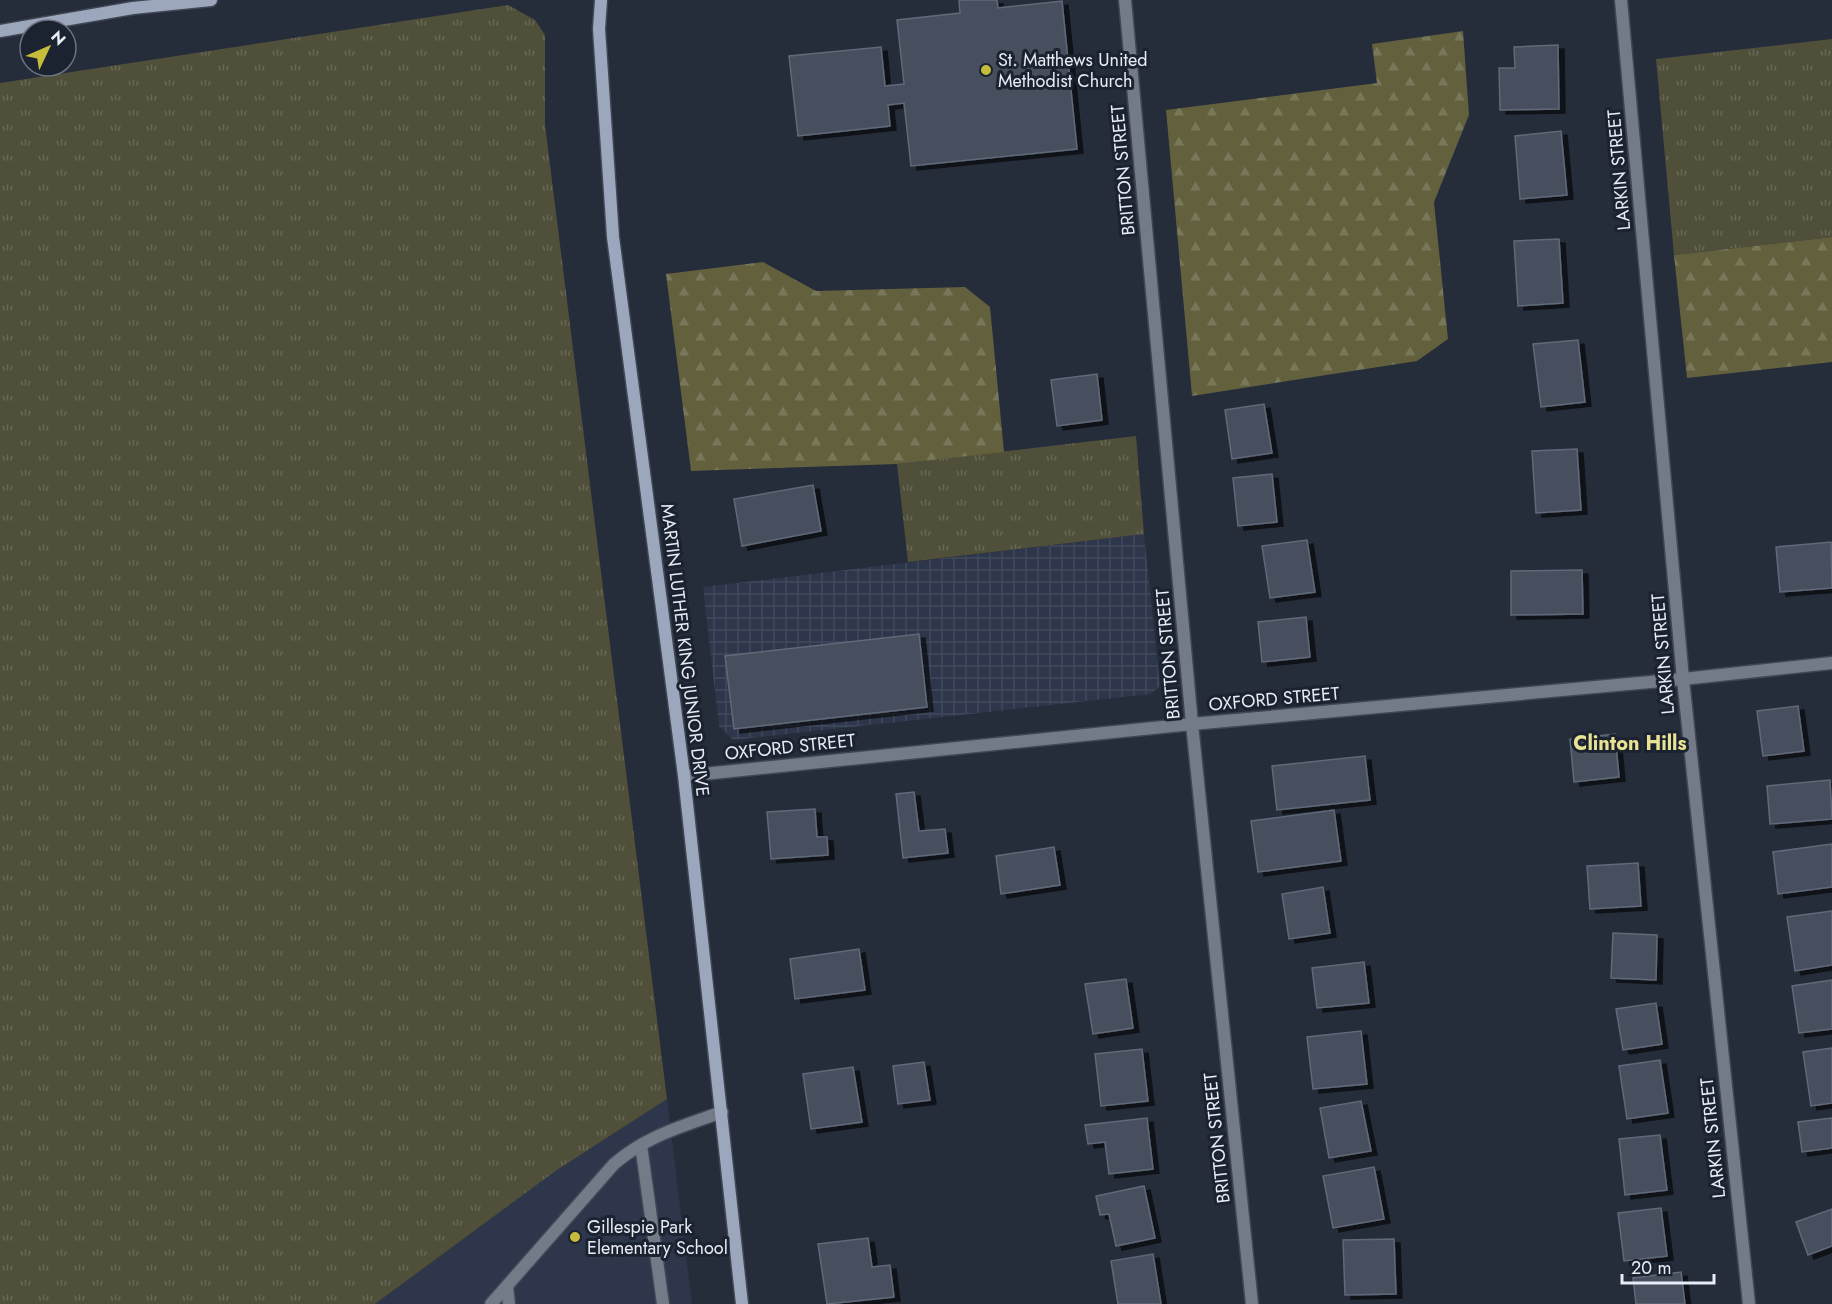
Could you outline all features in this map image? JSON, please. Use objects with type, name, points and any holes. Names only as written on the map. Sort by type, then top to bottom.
[{"type":"main road","points":[[0,31],[133,4],[211,0]]},
{"type":"main road","name":"MARTIN LUTHER KING JUNIOR DRIVE","points":[[601,0],[600,41],[613,237],[684,776],[742,1304]]},
{"type":"street","name":"BRITTON STREET","points":[[1125,0],[1192,724],[1252,1304]]},
{"type":"street","name":"LARKIN STREET","points":[[1622,0],[1683,679],[1749,1304]]},
{"type":"street","name":"OXFORD STREET","points":[[684,776],[1192,724],[1832,663]]},
{"type":"street","points":[[491,1304],[614,1164],[631,1149],[668,1131],[722,1112]]},
{"type":"street","points":[[641,1145],[663,1304]]},
{"type":"street","points":[[507,1286],[509,1304]]},
{"type":"shaded area","points":[[1144,534],[1160,686],[1151,694],[733,740],[719,726],[703,587]]},
{"type":"shaded area","name":"Gillespie Park Elementary School","points":[[667,1099],[692,1304],[375,1304],[557,1170]]},
{"type":"green space","points":[[508,5],[535,20],[545,35],[545,125],[667,1099],[557,1170],[375,1304],[0,1304],[0,83],[33,78],[78,78],[78,71]]},
{"type":"green space","points":[[1463,31],[1469,115],[1434,202],[1448,339],[1417,361],[1192,396],[1166,110],[1377,83],[1372,44]]},
{"type":"green space","points":[[1832,39],[1832,237],[1674,255],[1656,59]]},
{"type":"green space","points":[[1832,237],[1832,362],[1687,378],[1674,255]]},
{"type":"green space","points":[[763,262],[816,291],[965,287],[990,307],[1004,452],[897,464],[691,471],[666,274]]},
{"type":"green space","points":[[1136,436],[1144,534],[908,562],[897,464]]},
{"type":"building","name":"St. Matthews United Methodist Church","points":[[959,0],[997,0],[998,8],[1062,1],[1077,149],[911,166],[904,103],[888,105],[890,126],[798,136],[789,56],[881,47],[885,86],[904,84],[897,20],[960,13]]},
{"type":"building","points":[[1558,45],[1559,109],[1500,110],[1499,68],[1515,68],[1514,47]]},
{"type":"building","points":[[1561,131],[1567,195],[1520,199],[1515,136]]},
{"type":"building","points":[[1559,239],[1563,303],[1518,306],[1514,241]]},
{"type":"building","points":[[1578,340],[1585,402],[1541,407],[1533,344]]},
{"type":"building","points":[[1097,374],[1102,420],[1057,426],[1051,380]]},
{"type":"building","points":[[1264,404],[1272,453],[1232,459],[1225,410]]},
{"type":"building","points":[[1577,449],[1581,510],[1536,513],[1532,451]]},
{"type":"building","points":[[1272,474],[1277,522],[1238,526],[1233,478]]},
{"type":"building","points":[[813,485],[821,531],[742,546],[734,499]]},
{"type":"building","points":[[1307,540],[1315,592],[1270,598],[1262,546]]},
{"type":"building","points":[[1831,542],[1832,588],[1780,592],[1776,547]]},
{"type":"building","points":[[1582,570],[1583,614],[1511,615],[1511,571]]},
{"type":"building","points":[[1306,617],[1310,657],[1262,662],[1258,622]]},
{"type":"building","points":[[919,634],[927,707],[734,729],[725,656]]},
{"type":"building","points":[[1798,706],[1804,751],[1763,756],[1757,711]]},
{"type":"building","points":[[1615,734],[1619,777],[1574,782],[1570,739]]},
{"type":"building","points":[[1365,756],[1370,800],[1277,810],[1272,766]]},
{"type":"building","points":[[1830,780],[1832,819],[1770,824],[1767,786]]},
{"type":"building","points":[[914,792],[919,831],[945,829],[948,853],[903,858],[896,794]]},
{"type":"building","points":[[815,809],[817,837],[827,837],[828,855],[771,859],[767,812]]},
{"type":"building","points":[[1334,810],[1341,861],[1258,872],[1251,821]]},
{"type":"building","points":[[1832,844],[1832,887],[1778,894],[1773,852]]},
{"type":"building","points":[[1054,847],[1060,885],[1001,894],[996,856]]},
{"type":"building","points":[[1638,863],[1641,906],[1590,909],[1587,866]]},
{"type":"building","points":[[1323,887],[1330,933],[1289,939],[1282,894]]},
{"type":"building","points":[[1832,911],[1832,965],[1795,971],[1787,917]]},
{"type":"building","points":[[1613,933],[1657,935],[1656,980],[1611,978]]},
{"type":"building","points":[[859,949],[865,990],[795,999],[790,959]]},
{"type":"building","points":[[1364,962],[1369,1003],[1317,1008],[1312,968]]},
{"type":"building","points":[[1126,979],[1133,1028],[1093,1034],[1085,984]]},
{"type":"building","points":[[1832,980],[1832,1029],[1799,1033],[1792,986]]},
{"type":"building","points":[[1656,1003],[1662,1044],[1623,1050],[1616,1009]]},
{"type":"building","points":[[1361,1031],[1367,1084],[1313,1089],[1307,1037]]},
{"type":"building","points":[[1832,1048],[1832,1103],[1811,1106],[1803,1052]]},
{"type":"building","points":[[1142,1049],[1148,1101],[1101,1106],[1095,1054]]},
{"type":"building","points":[[1660,1060],[1668,1113],[1627,1119],[1619,1066]]},
{"type":"building","points":[[924,1062],[930,1100],[898,1104],[893,1066]]},
{"type":"building","points":[[853,1067],[862,1122],[811,1129],[803,1074]]},
{"type":"building","points":[[1361,1101],[1371,1151],[1329,1158],[1320,1108]]},
{"type":"building","points":[[1147,1118],[1153,1169],[1109,1174],[1105,1142],[1088,1144],[1085,1125]]},
{"type":"building","points":[[1832,1118],[1832,1148],[1802,1152],[1798,1122]]},
{"type":"building","points":[[1660,1135],[1667,1190],[1625,1195],[1619,1139]]},
{"type":"building","points":[[1374,1167],[1384,1219],[1333,1228],[1323,1176]]},
{"type":"building","points":[[1144,1186],[1155,1238],[1116,1246],[1109,1214],[1100,1215],[1096,1196]]},
{"type":"building","points":[[1661,1208],[1667,1256],[1624,1261],[1618,1213]]},
{"type":"building","points":[[1832,1209],[1832,1246],[1808,1255],[1796,1222]]},
{"type":"building","points":[[868,1238],[872,1267],[890,1265],[894,1297],[827,1304],[818,1244]]},
{"type":"building","points":[[1394,1239],[1396,1294],[1345,1295],[1343,1240]]},
{"type":"building","points":[[1153,1254],[1161,1304],[1118,1304],[1111,1261]]},
{"type":"building","points":[[1681,1272],[1685,1304],[1636,1304],[1633,1278]]},
{"type":"place","name":"St. Matthews United Methodist Church","points":[[986,70]]},
{"type":"place","name":"Gillespie Park Elementary School","points":[[575,1237]]},
{"type":"district","name":"Clinton Hills","points":[[1630,743]]}]
